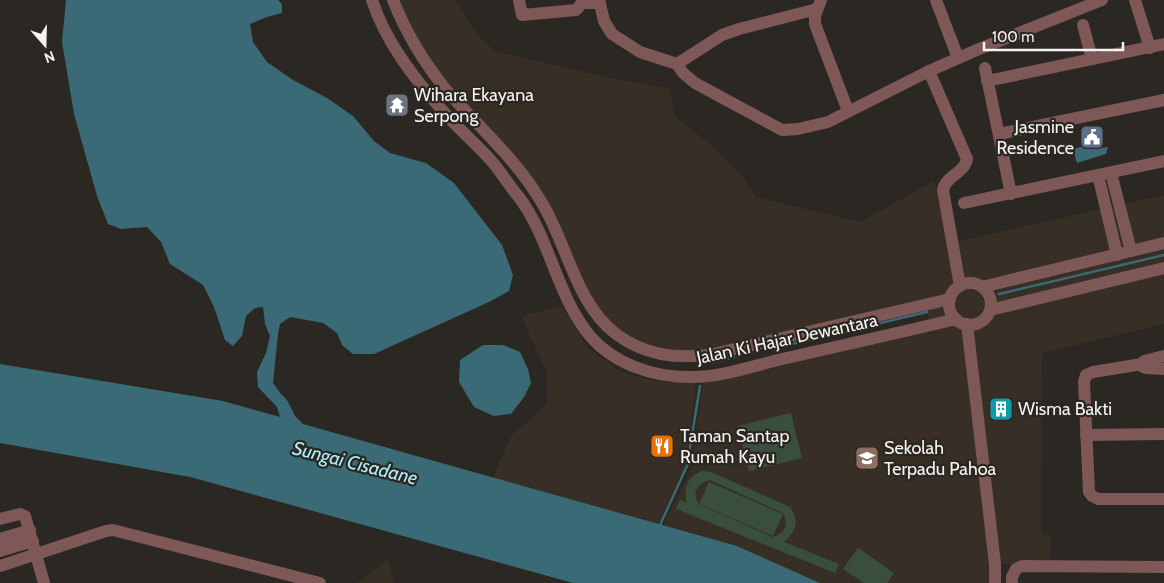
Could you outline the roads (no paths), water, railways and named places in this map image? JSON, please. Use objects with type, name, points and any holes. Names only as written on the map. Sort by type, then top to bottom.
[{"type":"street","name":"Jalan Ki Hajar Dewantara","points":[[372,0],[376,12],[411,71],[442,110],[494,164],[520,199],[537,228],[572,309],[589,335],[603,350],[622,362],[643,370],[691,378],[935,324],[961,321]]},
{"type":"street","name":"Jalan Ki Hajar Dewantara","points":[[393,0],[427,65],[448,91],[516,165],[532,187],[554,225],[588,302],[615,334],[633,344],[652,353],[672,357],[709,355],[950,299]]},
{"type":"street","points":[[519,0],[522,15],[576,10],[582,3],[600,1],[604,21],[612,34],[640,52],[677,64],[683,73],[695,82],[782,130],[798,129],[828,122],[958,58],[1102,0]]},
{"type":"street","points":[[936,0],[958,58]]},
{"type":"street","points":[[1135,0],[1150,48]]},
{"type":"street","points":[[677,64],[722,35],[819,5]]},
{"type":"street","points":[[819,5],[814,16],[815,24],[848,111]]},
{"type":"street","points":[[1083,25],[1092,60]]},
{"type":"street","points":[[987,81],[1164,44]]},
{"type":"street","points":[[984,68],[1011,194]]},
{"type":"street","points":[[930,71],[967,159],[967,163],[944,186],[943,190],[960,286]]},
{"type":"street","points":[[999,134],[1164,100]]},
{"type":"street","points":[[964,203],[1164,161]]},
{"type":"street","points":[[1111,173],[1131,251]]},
{"type":"street","points":[[1098,175],[1117,254]]},
{"type":"street","points":[[982,287],[1164,243]]},
{"type":"street","points":[[990,310],[1164,268]]},
{"type":"street","points":[[974,284],[982,287],[989,295],[991,301],[990,310],[985,319],[979,323],[972,325],[961,321],[950,310],[950,299],[955,290],[960,286],[974,284]]},
{"type":"street","points":[[931,304],[938,307],[941,312],[935,324]]},
{"type":"street","points":[[961,321],[995,564],[995,583]]},
{"type":"street","points":[[750,346],[756,365]]},
{"type":"street","points":[[1164,356],[1144,361],[1142,364],[1092,372],[1086,375],[1084,382],[1089,492],[1098,499],[1164,499]]},
{"type":"street","points":[[1142,364],[1146,368],[1164,368]]},
{"type":"street","points":[[1086,436],[1164,434]]},
{"type":"street","points":[[0,520],[23,515],[44,583]]},
{"type":"street","points":[[0,566],[113,530],[320,583]]},
{"type":"street","points":[[0,539],[31,536]]},
{"type":"street","points":[[0,551],[31,536]]},
{"type":"street","points":[[1012,583],[1012,577],[1016,569],[1022,566],[1164,567]]},
{"type":"water","name":"Sungai Cisadane","points":[[66,0],[278,0],[282,4],[282,13],[250,24],[253,42],[267,62],[353,116],[374,141],[390,153],[426,163],[454,183],[502,245],[513,275],[509,291],[489,302],[374,354],[353,354],[342,345],[337,333],[323,323],[290,317],[280,324],[273,383],[287,400],[295,416],[303,424],[737,546],[820,583],[573,583],[190,477],[0,443],[0,364],[223,401],[280,417],[277,407],[258,387],[257,372],[266,353],[270,336],[265,324],[263,307],[255,308],[246,316],[242,336],[233,346],[225,340],[214,307],[203,285],[170,264],[161,242],[147,227],[121,229],[108,224],[97,196],[74,114],[62,42]]},
{"type":"water","points":[[1099,142],[1101,148],[1108,147],[1106,154],[1077,163],[1073,149]]},
{"type":"water","points":[[483,345],[503,345],[520,352],[528,369],[531,383],[524,397],[511,414],[494,416],[474,407],[459,382],[460,360]]},
{"type":"waterway","points":[[999,294],[1164,255]]},
{"type":"waterway","points":[[766,350],[927,312]]},
{"type":"waterway","points":[[709,363],[734,357]]},
{"type":"waterway","points":[[660,525],[687,466],[700,386]]},
{"type":"place","name":"Wihara Ekayana Serpong","points":[[397,105]]},
{"type":"place","name":"Jasmine Residence","points":[[1092,137]]},
{"type":"place","name":"Wisma Bakti","points":[[1001,409]]},
{"type":"place","name":"Taman Santap Rumah Kayu","points":[[662,446]]},
{"type":"place","name":"Sekolah Terpadu Pahoa","points":[[867,458]]}]
